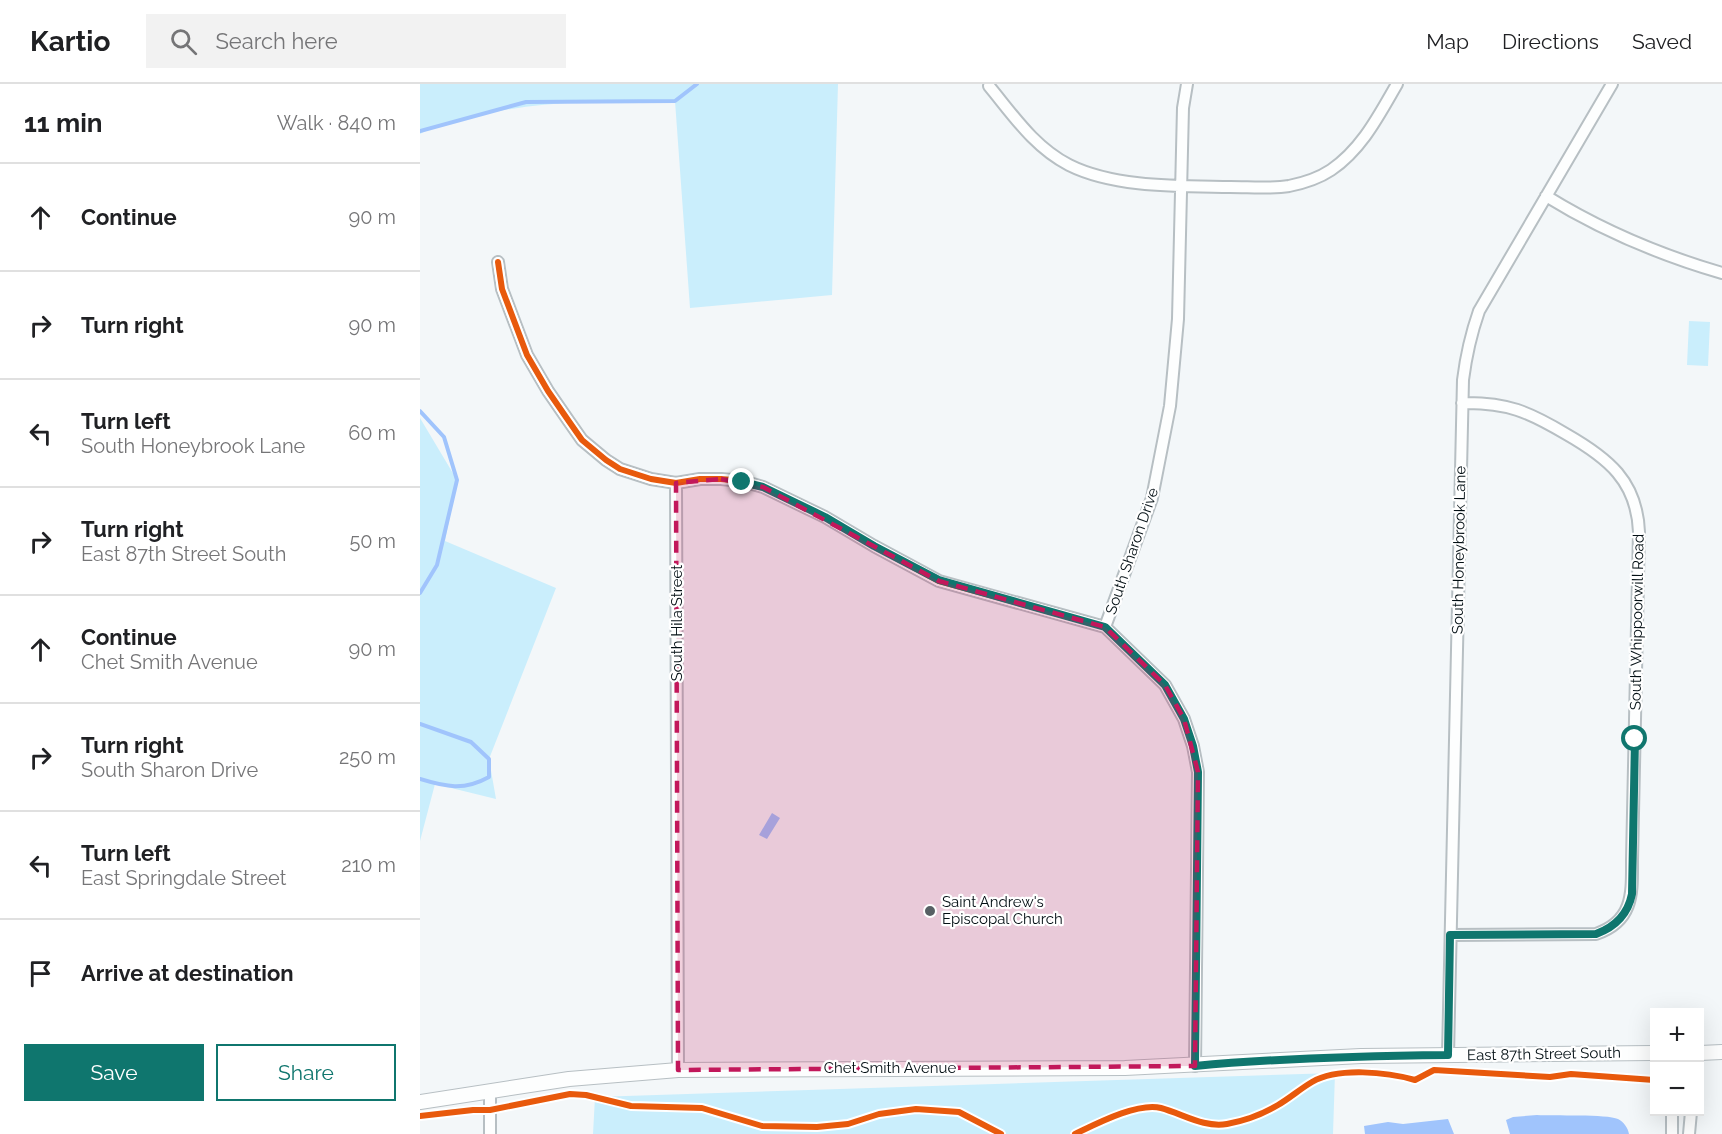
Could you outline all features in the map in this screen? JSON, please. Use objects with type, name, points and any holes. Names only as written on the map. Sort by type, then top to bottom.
[{"type":"street","name":"South Sharon Drive","points":[[1187,84],[1183,108],[1178,319],[1170,406],[1152,498],[1105,627],[1165,685],[1184,719],[1195,756],[1198,772],[1199,818],[1195,1066]]},
{"type":"street","points":[[989,86],[1031,137],[1069,165],[1104,177],[1181,186],[1270,187],[1287,186],[1316,178],[1341,163],[1354,151],[1397,84]]},
{"type":"street","name":"South Honeybrook Lane","points":[[1448,1055],[1462,403],[1465,357],[1479,311],[1612,84]]},
{"type":"street","points":[[1546,196],[1582,219],[1617,236],[1722,273]]},
{"type":"street","points":[[498,262],[502,289],[527,355],[548,392],[582,440],[620,469],[644,478],[676,483],[700,479],[721,479],[763,487],[825,517],[939,580],[1105,627]]},
{"type":"street","name":"South Whippoorwill Road","points":[[1450,935],[1596,934],[1615,924],[1628,908],[1632,894],[1639,532],[1632,495],[1622,478],[1602,457],[1535,416],[1500,405],[1462,403]]},
{"type":"street","name":"South Hila Street","points":[[676,483],[678,1070]]},
{"type":"street","points":[[1704,1053],[1722,1052]]},
{"type":"street","name":"East 87th Street South","points":[[1361,1056],[1650,1053]]},
{"type":"street","name":"Chet Smith Avenue","points":[[420,1102],[569,1079],[678,1070],[1114,1068],[1195,1066],[1256,1060],[1361,1056]]},
{"type":"street","points":[[490,1091],[490,1134]]},
{"type":"street","points":[[1672,1116],[1672,1134]]},
{"type":"street","points":[[1689,1134],[1691,1116]]},
{"type":"highlighted area","points":[[721,479],[763,487],[939,581],[1105,627],[1165,685],[1184,719],[1198,772],[1195,1066],[678,1070],[676,483]]},
{"type":"shaded area","points":[[420,84],[838,84],[832,295],[690,308],[675,101],[570,103],[519,108],[449,122],[420,134]]},
{"type":"shaded area","points":[[1689,321],[1710,322],[1708,366],[1687,365]]},
{"type":"shaded area","points":[[420,418],[457,480],[445,541],[556,588],[489,759],[496,799],[435,784],[420,841]]},
{"type":"shaded area","points":[[1335,1073],[1333,1134],[593,1134],[595,1097]]},
{"type":"water","points":[[772,813],[780,818],[767,839],[759,835]]},
{"type":"water","points":[[1537,1115],[1612,1117],[1627,1127],[1629,1134],[1510,1134],[1506,1120],[1513,1117]]},
{"type":"water","points":[[1448,1119],[1454,1134],[1365,1134],[1364,1126],[1388,1122],[1403,1124]]},
{"type":"waterway","points":[[420,131],[526,102],[675,101],[697,84]]},
{"type":"waterway","points":[[420,411],[444,437],[457,480],[437,565],[420,593]]},
{"type":"waterway","points":[[420,724],[471,742],[489,759],[489,777],[471,784],[447,786],[420,779]]},
{"type":"cycle path","points":[[498,262],[502,289],[527,355],[548,391],[582,440],[620,469],[651,479],[676,483],[700,479],[721,479],[742,481],[763,487],[825,517],[939,581],[1105,627],[1165,685],[1184,719],[1193,746],[1198,772],[1195,1066]]},
{"type":"cycle path","points":[[1075,1134],[1117,1115],[1152,1107],[1210,1124],[1233,1123],[1272,1108],[1312,1082],[1335,1074],[1377,1073],[1415,1080],[1434,1070],[1550,1077],[1571,1074],[1650,1080]]},
{"type":"cycle path","points":[[420,1116],[490,1110],[570,1094],[586,1095],[631,1106],[702,1108],[762,1126],[817,1127],[848,1124],[879,1114],[916,1109],[959,1112],[1001,1134]]},
{"type":"place","name":"Saint Andrew's Episcopal Church","points":[[930,911]]},
{"type":"route","points":[[742,482],[763,487],[781,495],[939,580],[1105,627],[1165,685],[1184,719],[1193,746],[1198,772],[1195,1066],[1256,1060],[1448,1055],[1450,935],[1596,934],[1615,924],[1628,908],[1632,894],[1635,739]]}]
